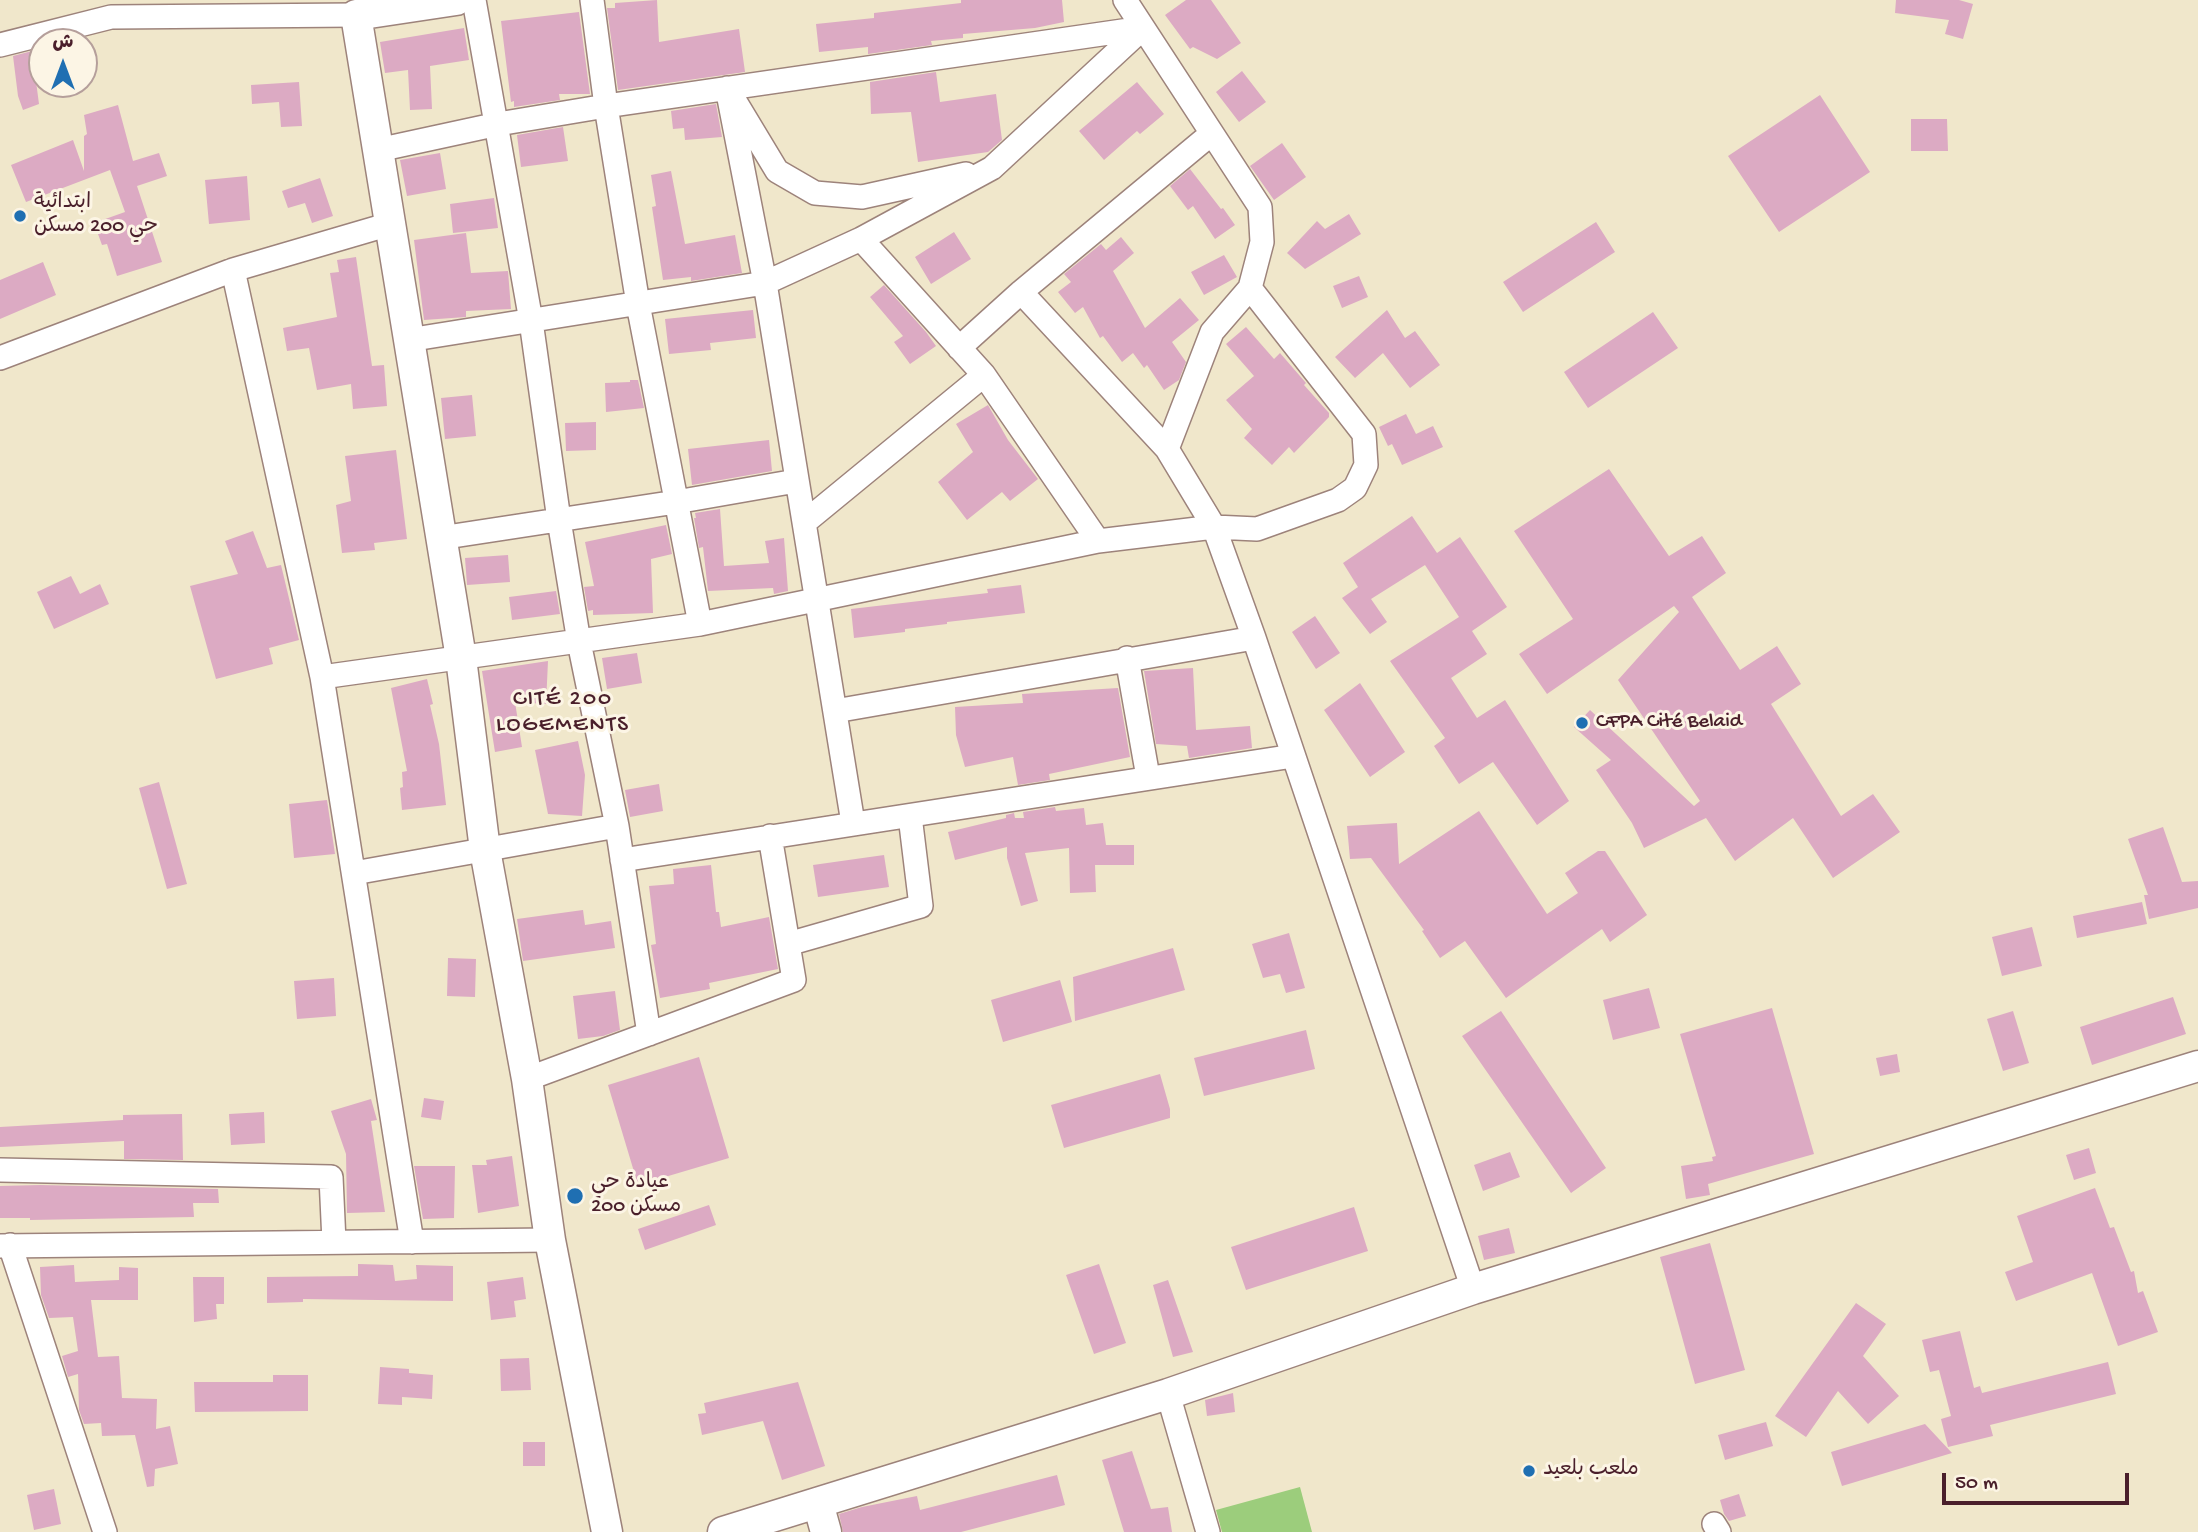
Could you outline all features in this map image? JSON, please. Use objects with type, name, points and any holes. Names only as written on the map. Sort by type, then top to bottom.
[{"type":"street","points":[[0,45],[111,17],[356,15],[456,0]]},
{"type":"street","points":[[474,0],[531,321],[579,642],[617,826],[649,1034]]},
{"type":"street","points":[[592,0],[638,304],[700,624]]},
{"type":"street","points":[[1125,0],[1260,207],[1262,242],[1250,288],[1212,332],[1167,449]]},
{"type":"street","points":[[356,15],[461,659],[485,850],[527,1080],[550,1240],[607,1532]]},
{"type":"street","points":[[378,150],[498,124],[606,106],[1143,28]]},
{"type":"street","points":[[408,340],[765,283],[861,239],[992,168],[1143,28]]},
{"type":"street","points":[[727,88],[777,171],[815,193],[862,197],[992,168]]},
{"type":"street","points":[[727,88],[765,283],[853,824]]},
{"type":"street","points":[[959,348],[1021,292],[1211,134]]},
{"type":"street","points":[[0,358],[233,270],[390,224]]},
{"type":"street","points":[[861,239],[984,375],[1098,541]]},
{"type":"street","points":[[233,270],[322,677],[412,1242]]},
{"type":"street","points":[[322,677],[700,624],[1098,541],[1214,527],[1257,529],[1339,500],[1355,488],[1366,465],[1364,434],[1250,288]]},
{"type":"street","points":[[1021,292],[1167,449],[1214,527],[1254,638],[1473,1289]]},
{"type":"street","points":[[805,522],[984,375]]},
{"type":"street","points":[[440,538],[796,481]]},
{"type":"street","points":[[835,711],[1254,638]]},
{"type":"street","points":[[1128,659],[1148,777]]},
{"type":"street","points":[[622,860],[1293,756]]},
{"type":"street","points":[[788,944],[921,906],[909,816]]},
{"type":"street","points":[[354,873],[617,826]]},
{"type":"street","points":[[527,1080],[794,980],[770,836]]},
{"type":"street","points":[[723,1532],[1168,1394],[1473,1289],[2198,1066]]},
{"type":"street","points":[[0,1170],[331,1177],[334,1242]]},
{"type":"street","points":[[105,1532],[5,1246],[550,1240]]},
{"type":"street","points":[[1168,1394],[1208,1532]]},
{"type":"street","points":[[818,1503],[826,1532]]},
{"type":"green space","points":[[1300,1487],[1312,1532],[1222,1532],[1216,1510]]},
{"type":"building","points":[[657,0],[659,42],[739,29],[745,72],[618,90],[607,8],[615,8],[615,3]]},
{"type":"building","points":[[961,0],[1062,0],[1064,22],[1035,28],[963,34],[963,38],[931,41],[932,45],[868,54],[868,47],[819,52],[816,24],[874,18],[874,13],[961,3]]},
{"type":"building","points":[[1186,0],[1211,0],[1241,43],[1217,59],[1193,47],[1190,49],[1165,15]]},
{"type":"building","points":[[1896,0],[1959,0],[1973,4],[1963,39],[1945,34],[1949,20],[1895,13]]},
{"type":"building","points":[[579,12],[590,94],[559,94],[560,100],[514,107],[514,101],[511,102],[501,21]]},
{"type":"building","points":[[464,28],[469,60],[430,66],[432,109],[410,110],[408,70],[385,73],[380,42]]},
{"type":"building","points":[[28,52],[28,98],[38,98],[39,104],[23,110],[18,96],[13,56]]},
{"type":"building","points":[[1242,71],[1266,102],[1239,122],[1216,92]]},
{"type":"building","points":[[936,72],[940,102],[996,94],[1002,140],[988,152],[918,162],[911,112],[871,114],[870,82]]},
{"type":"building","points":[[299,82],[302,126],[281,127],[279,102],[252,104],[251,85]]},
{"type":"building","points":[[1137,82],[1164,114],[1140,134],[1137,131],[1104,160],[1079,131]]},
{"type":"building","points":[[1820,95],[1870,172],[1779,232],[1728,156]]},
{"type":"building","points":[[716,104],[722,137],[685,140],[684,128],[673,129],[671,111]]},
{"type":"building","points":[[118,105],[133,161],[159,153],[167,176],[137,186],[162,262],[117,276],[107,244],[102,245],[94,223],[125,212],[110,170],[26,202],[11,165],[73,140],[84,171],[84,136],[87,134],[84,115]]},
{"type":"building","points":[[1911,119],[1947,119],[1948,151],[1911,151]]},
{"type":"building","points":[[563,127],[568,161],[521,167],[517,135]]},
{"type":"building","points":[[1282,143],[1306,177],[1274,200],[1250,166]]},
{"type":"building","points":[[440,153],[446,189],[407,196],[400,160]]},
{"type":"building","points":[[1190,169],[1235,225],[1215,239],[1193,206],[1188,210],[1170,186]]},
{"type":"building","points":[[671,171],[685,244],[735,235],[742,273],[691,281],[691,277],[663,280],[652,207],[656,206],[651,175]]},
{"type":"building","points":[[247,176],[250,220],[209,224],[205,180]]},
{"type":"building","points":[[320,178],[333,216],[312,223],[305,203],[288,208],[282,191]]},
{"type":"building","points":[[494,198],[498,228],[453,233],[450,204]]},
{"type":"building","points":[[1349,214],[1361,234],[1305,269],[1287,253],[1317,221],[1325,229]]},
{"type":"building","points":[[1596,222],[1615,252],[1523,312],[1503,282]]},
{"type":"building","points":[[954,232],[971,259],[931,284],[915,257]]},
{"type":"building","points":[[466,233],[471,273],[508,271],[511,309],[466,311],[466,317],[424,320],[414,240]]},
{"type":"building","points":[[1121,237],[1134,253],[1113,271],[1145,328],[1180,298],[1199,320],[1172,342],[1186,362],[1179,380],[1164,390],[1147,365],[1144,368],[1133,353],[1122,362],[1103,336],[1100,338],[1083,307],[1075,313],[1058,292],[1071,282],[1064,274],[1101,244],[1106,250]]},
{"type":"building","points":[[1224,255],[1237,277],[1204,295],[1191,272]]},
{"type":"building","points":[[356,257],[372,366],[384,365],[387,406],[353,409],[351,384],[317,390],[309,348],[287,351],[283,328],[337,317],[330,273],[339,272],[337,260]]},
{"type":"building","points":[[43,262],[56,295],[0,319],[0,280]]},
{"type":"building","points":[[1359,276],[1368,297],[1342,308],[1333,286]]},
{"type":"building","points":[[884,285],[936,346],[910,364],[894,342],[903,336],[870,297]]},
{"type":"building","points":[[753,310],[756,338],[710,343],[711,350],[669,354],[665,319]]},
{"type":"building","points":[[1387,310],[1405,338],[1415,331],[1440,365],[1410,388],[1383,353],[1355,378],[1335,357]]},
{"type":"building","points":[[1653,312],[1678,348],[1588,408],[1564,372]]},
{"type":"building","points":[[1246,327],[1274,359],[1280,353],[1329,413],[1329,417],[1294,453],[1289,447],[1272,465],[1244,438],[1252,429],[1226,400],[1254,376],[1226,344]]},
{"type":"building","points":[[638,380],[644,408],[606,412],[605,383]]},
{"type":"building","points":[[472,395],[476,436],[445,439],[441,398]]},
{"type":"building","points":[[988,405],[1008,440],[1038,479],[1010,501],[1002,492],[967,520],[938,482],[973,452],[956,424]]},
{"type":"building","points":[[1406,414],[1416,434],[1433,426],[1443,447],[1402,465],[1392,444],[1388,446],[1379,427]]},
{"type":"building","points":[[596,422],[596,450],[566,451],[565,423]]},
{"type":"building","points":[[769,440],[772,471],[692,485],[688,449]]},
{"type":"building","points":[[396,450],[407,539],[374,543],[375,550],[342,553],[336,505],[351,501],[345,456]]},
{"type":"building","points":[[1609,469],[1669,556],[1702,536],[1726,573],[1692,597],[1740,670],[1777,646],[1801,684],[1771,704],[1841,816],[1873,794],[1900,832],[1833,878],[1793,818],[1735,861],[1706,818],[1644,848],[1632,823],[1596,770],[1611,760],[1574,727],[1590,710],[1694,806],[1700,801],[1618,680],[1679,612],[1674,606],[1547,694],[1519,654],[1573,619],[1514,531]]},
{"type":"building","points":[[720,509],[724,566],[769,563],[765,541],[784,538],[788,591],[774,594],[773,588],[708,591],[703,547],[699,548],[694,518],[695,513]]},
{"type":"building","points":[[1412,516],[1437,553],[1460,537],[1507,607],[1472,631],[1487,654],[1451,678],[1477,718],[1505,700],[1569,801],[1537,825],[1493,762],[1459,784],[1434,746],[1445,738],[1390,661],[1459,617],[1425,565],[1371,599],[1387,622],[1370,634],[1342,598],[1358,587],[1343,563]]},
{"type":"building","points":[[666,525],[672,554],[651,559],[653,613],[593,615],[593,610],[588,611],[584,587],[594,586],[585,542]]},
{"type":"building","points":[[253,531],[267,568],[281,565],[299,640],[269,648],[273,664],[216,679],[190,586],[238,574],[225,541]]},
{"type":"building","points":[[508,555],[510,582],[467,585],[465,558]]},
{"type":"building","points":[[71,576],[80,594],[100,584],[109,604],[54,629],[37,592]]},
{"type":"building","points":[[1021,585],[1025,613],[947,622],[905,629],[905,632],[854,638],[851,609],[988,593],[987,589]]},
{"type":"building","points":[[556,591],[560,614],[512,620],[509,597]]},
{"type":"building","points":[[1315,616],[1340,653],[1316,669],[1292,632]]},
{"type":"building","points":[[637,653],[642,683],[607,689],[602,658]]},
{"type":"building","points":[[548,661],[546,704],[515,702],[522,747],[495,752],[482,671]]},
{"type":"building","points":[[1193,668],[1196,730],[1250,726],[1252,748],[1189,758],[1187,746],[1156,744],[1144,671]]},
{"type":"building","points":[[427,679],[433,704],[430,705],[439,744],[446,805],[402,810],[402,772],[407,771],[391,688]]},
{"type":"building","points":[[1360,683],[1405,752],[1370,777],[1324,710]]},
{"type":"building","points":[[1118,688],[1130,757],[1049,774],[1050,780],[1018,785],[1013,757],[965,767],[956,735],[955,707],[1023,703],[1022,694]]},
{"type":"building","points":[[578,741],[585,775],[582,816],[548,814],[535,750]]},
{"type":"building","points":[[159,782],[187,884],[167,889],[139,788]]},
{"type":"building","points":[[659,784],[663,811],[630,817],[625,790]]},
{"type":"building","points":[[327,800],[335,854],[294,858],[289,804]]},
{"type":"building","points":[[1055,807],[1056,811],[1084,808],[1086,825],[1103,823],[1106,845],[1134,845],[1134,865],[1095,865],[1096,892],[1070,893],[1069,848],[1025,853],[1038,901],[1021,906],[1007,858],[1007,847],[955,860],[948,832],[1006,818],[1006,815],[1014,813],[1015,818],[1024,818],[1023,812]]},
{"type":"building","points":[[1479,811],[1547,914],[1578,893],[1565,873],[1598,851],[1605,851],[1647,915],[1610,942],[1602,929],[1506,998],[1465,941],[1440,958],[1422,931],[1424,930],[1371,858],[1350,859],[1347,826],[1397,823],[1399,864]]},
{"type":"building","points":[[2163,827],[2182,882],[2198,881],[2198,908],[2149,919],[2144,895],[2148,895],[2128,839]]},
{"type":"building","points":[[884,855],[889,887],[818,897],[813,865]]},
{"type":"building","points":[[711,865],[716,912],[719,912],[721,927],[769,917],[778,969],[709,983],[710,989],[660,998],[651,945],[656,944],[649,886],[674,884],[673,869]]},
{"type":"building","points":[[2142,902],[2147,924],[2077,938],[2073,916]]},
{"type":"building","points":[[583,910],[585,925],[611,921],[615,948],[523,961],[517,919]]},
{"type":"building","points":[[2032,927],[2042,966],[2002,976],[1992,937]]},
{"type":"building","points":[[1289,933],[1305,988],[1286,993],[1280,974],[1263,978],[1252,944]]},
{"type":"building","points":[[1173,948],[1185,990],[1075,1021],[1073,977]]},
{"type":"building","points":[[448,958],[476,959],[475,997],[447,996]]},
{"type":"building","points":[[334,978],[336,1016],[297,1019],[294,981]]},
{"type":"building","points":[[1060,980],[1072,1022],[1003,1042],[991,1000]]},
{"type":"building","points":[[1649,988],[1660,1028],[1613,1040],[1603,1000]]},
{"type":"building","points":[[615,991],[620,1030],[603,1036],[578,1039],[573,996]]},
{"type":"building","points":[[2173,997],[2186,1034],[2092,1065],[2080,1027]]},
{"type":"building","points":[[1772,1008],[1814,1154],[1708,1184],[1710,1195],[1686,1199],[1681,1166],[1713,1161],[1712,1157],[1716,1156],[1680,1034]]},
{"type":"building","points":[[1501,1011],[1606,1168],[1571,1193],[1462,1036]]},
{"type":"building","points":[[2013,1011],[2029,1063],[2003,1071],[1987,1019]]},
{"type":"building","points":[[1306,1030],[1315,1069],[1204,1096],[1194,1058]]},
{"type":"building","points":[[1897,1054],[1900,1072],[1880,1076],[1876,1058]]},
{"type":"building","points":[[699,1057],[729,1158],[638,1185],[608,1085]]},
{"type":"building","points":[[1160,1074],[1170,1118],[1064,1148],[1051,1105]]},
{"type":"building","points":[[424,1098],[444,1101],[441,1120],[421,1117]]},
{"type":"building","points":[[371,1099],[377,1120],[371,1121],[385,1212],[347,1213],[346,1154],[331,1111]]},
{"type":"building","points":[[264,1112],[265,1143],[231,1145],[229,1114]]},
{"type":"building","points":[[182,1114],[183,1160],[124,1159],[124,1141],[0,1147],[0,1127],[123,1120],[123,1115]]},
{"type":"building","points":[[2089,1148],[2096,1173],[2074,1180],[2066,1155]]},
{"type":"building","points":[[1510,1152],[1520,1177],[1483,1191],[1474,1165]]},
{"type":"building","points":[[512,1156],[519,1206],[478,1213],[472,1165],[487,1165],[486,1160]]},
{"type":"building","points":[[414,1166],[455,1166],[454,1218],[423,1219]]},
{"type":"building","points":[[0,1186],[218,1189],[219,1203],[193,1203],[194,1217],[30,1220],[0,1218]]},
{"type":"building","points":[[2095,1188],[2110,1228],[2114,1227],[2131,1272],[2134,1271],[2138,1293],[2143,1291],[2158,1332],[2118,1346],[2092,1273],[2016,1301],[2005,1272],[2033,1262],[2017,1216]]},
{"type":"building","points":[[709,1205],[716,1225],[645,1250],[638,1229]]},
{"type":"building","points":[[1354,1207],[1368,1251],[1246,1290],[1231,1247]]},
{"type":"building","points":[[1509,1228],[1515,1253],[1484,1260],[1478,1236]]},
{"type":"building","points":[[1710,1243],[1745,1370],[1695,1384],[1660,1257]]},
{"type":"building","points":[[358,1264],[393,1265],[395,1281],[417,1279],[416,1265],[453,1266],[453,1301],[303,1299],[303,1302],[267,1303],[267,1277],[358,1276]]},
{"type":"building","points":[[1099,1264],[1126,1343],[1094,1354],[1066,1275]]},
{"type":"building","points":[[74,1265],[75,1282],[119,1280],[119,1267],[138,1268],[138,1300],[91,1300],[98,1357],[119,1356],[122,1398],[157,1399],[156,1429],[170,1426],[178,1464],[155,1469],[154,1486],[147,1487],[135,1435],[102,1436],[101,1423],[84,1424],[79,1410],[78,1374],[68,1377],[62,1356],[78,1351],[73,1317],[49,1318],[41,1295],[40,1267]]},
{"type":"building","points":[[193,1277],[224,1277],[224,1304],[216,1304],[217,1319],[194,1322]]},
{"type":"building","points":[[523,1277],[526,1299],[514,1301],[516,1317],[491,1320],[487,1282]]},
{"type":"building","points":[[1168,1280],[1193,1352],[1173,1357],[1153,1285]]},
{"type":"building","points":[[1856,1303],[1886,1324],[1863,1356],[1899,1396],[1868,1424],[1838,1391],[1806,1437],[1775,1416]]},
{"type":"building","points":[[1960,1331],[1974,1388],[1980,1386],[1982,1393],[2108,1362],[2116,1394],[1990,1425],[1993,1436],[1948,1447],[1941,1419],[1951,1416],[1939,1370],[1930,1372],[1922,1340]]},
{"type":"building","points":[[529,1358],[531,1390],[501,1391],[500,1359]]},
{"type":"building","points":[[380,1367],[409,1369],[409,1373],[433,1375],[432,1399],[402,1397],[402,1405],[378,1404]]},
{"type":"building","points":[[273,1375],[308,1375],[308,1411],[195,1412],[194,1382],[273,1382]]},
{"type":"building","points":[[798,1382],[825,1466],[782,1480],[763,1421],[702,1435],[698,1414],[706,1413],[704,1403]]},
{"type":"building","points":[[1233,1393],[1235,1412],[1207,1416],[1205,1400]]},
{"type":"building","points":[[1766,1422],[1773,1446],[1725,1460],[1718,1435]]},
{"type":"building","points":[[1925,1424],[1952,1453],[1842,1486],[1831,1452]]},
{"type":"building","points":[[523,1442],[545,1442],[545,1466],[523,1466]]},
{"type":"building","points":[[1132,1451],[1151,1509],[1168,1507],[1172,1532],[1124,1532],[1102,1460]]},
{"type":"building","points":[[1057,1475],[1065,1505],[961,1532],[843,1532],[839,1514],[917,1496],[920,1510]]},
{"type":"building","points":[[54,1489],[61,1524],[34,1530],[27,1495]]},
{"type":"building","points":[[1739,1494],[1746,1516],[1729,1521],[1720,1500]]},
{"type":"place","name":"ابتدائية حي 200 مسكن","points":[[20,216]]},
{"type":"place","name":"CFPA Cité Belaid","points":[[1582,723]]},
{"type":"place","name":"عيادة حي 200 مسكن","points":[[575,1196]]},
{"type":"place","name":"ملعب بلعيد","points":[[1529,1471]]},
{"type":"district","name":"CITÉ 200 LOGEMENTS","points":[[563,713]]}]
